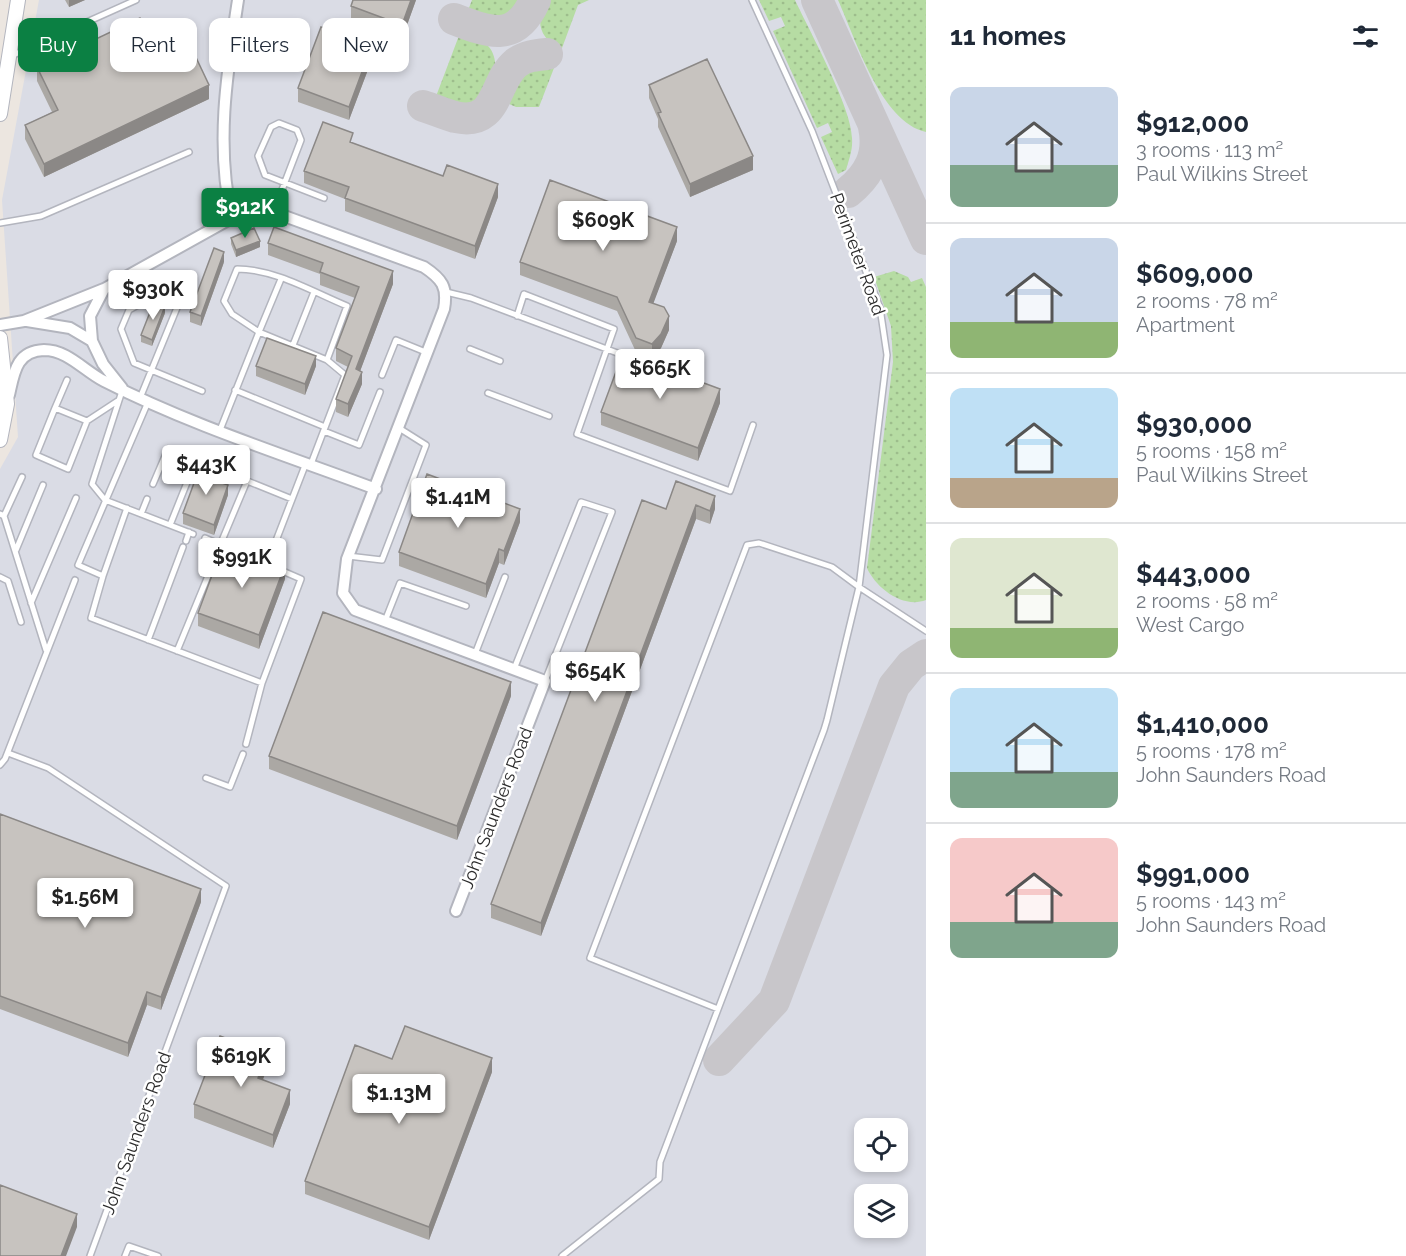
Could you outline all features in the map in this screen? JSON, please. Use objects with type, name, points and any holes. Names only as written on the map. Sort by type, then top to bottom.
[{"type":"street","points":[[0,114],[18,0]]},
{"type":"street","points":[[232,218],[225,190],[222,144],[228,68],[238,0]]},
{"type":"street","points":[[0,326],[24,321],[104,289],[232,218],[287,217],[424,267],[445,288],[444,309],[376,489],[348,556],[343,593],[356,610],[545,681]]},
{"type":"street","points":[[104,289],[90,316],[92,341],[121,394]]},
{"type":"street","points":[[24,321],[70,328],[92,341]]},
{"type":"street","points":[[0,338],[7,404]]},
{"type":"street","points":[[1,434],[15,369],[21,357],[28,353],[45,350],[70,358],[121,394],[144,400],[376,489]]},
{"type":"street","name":"John Saunders Road","points":[[456,911],[545,681]]},
{"type":"lane","points":[[9,57],[136,0]]},
{"type":"lane","name":"Perimeter Road","points":[[562,1256],[659,1179],[660,1162],[824,730],[859,587],[887,354],[885,332],[880,308],[812,130],[752,0]]},
{"type":"lane","points":[[272,216],[284,182],[301,140],[297,130],[279,123],[271,127],[258,156],[265,175],[284,182],[324,198]]},
{"type":"lane","points":[[0,223],[41,216],[189,152]]},
{"type":"lane","points":[[267,564],[345,375],[327,360],[259,332],[232,314],[224,301],[237,269],[257,269],[347,306],[327,360]]},
{"type":"lane","points":[[220,430],[281,279]]},
{"type":"lane","points":[[445,288],[637,361]]},
{"type":"lane","points":[[103,576],[78,565],[144,400],[152,371],[181,298],[163,291],[129,310],[121,329],[134,363],[152,371],[202,391]]},
{"type":"lane","points":[[293,345],[314,292]]},
{"type":"lane","points":[[517,316],[524,294],[614,328],[577,434],[730,491],[753,425]]},
{"type":"lane","points":[[382,375],[396,340],[428,353]]},
{"type":"lane","points":[[470,349],[500,361]]},
{"type":"lane","points":[[67,380],[36,455],[68,469],[87,421],[121,394]]},
{"type":"lane","points":[[235,390],[358,445],[380,392]]},
{"type":"lane","points":[[488,393],[549,416]]},
{"type":"lane","points":[[121,394],[92,484],[105,500],[191,533],[184,544],[148,640]]},
{"type":"lane","points":[[55,408],[87,421]]},
{"type":"lane","points":[[348,556],[382,560],[426,445],[399,428]]},
{"type":"lane","points":[[153,484],[168,449],[292,499]]},
{"type":"lane","points":[[170,525],[196,460]]},
{"type":"lane","points":[[22,477],[2,515],[46,651]]},
{"type":"lane","points":[[220,548],[247,481]]},
{"type":"lane","points":[[15,551],[44,485]]},
{"type":"lane","points":[[31,603],[76,498]]},
{"type":"lane","points":[[141,514],[147,499]]},
{"type":"lane","points":[[514,669],[580,502],[612,512],[545,681]]},
{"type":"lane","points":[[127,508],[91,618],[262,683]]},
{"type":"lane","points":[[205,538],[220,548],[239,552]]},
{"type":"lane","points":[[718,1010],[590,958],[747,545],[759,543],[774,546],[832,567],[926,631]]},
{"type":"lane","points":[[177,651],[215,559]]},
{"type":"lane","points":[[246,744],[262,683],[301,579],[257,560]]},
{"type":"lane","points":[[0,577],[8,580],[21,622]]},
{"type":"lane","points":[[475,655],[505,578]]},
{"type":"lane","points":[[0,765],[8,753],[75,580]]},
{"type":"lane","points":[[385,621],[400,583],[466,606]]},
{"type":"lane","name":"John Saunders Road","points":[[8,753],[48,768],[226,886],[90,1256]]},
{"type":"lane","points":[[206,778],[230,787],[243,754]]},
{"type":"lane","points":[[125,1256],[129,1246],[133,1246],[158,1256]]},
{"type":"shaded area","points":[[39,0],[926,0],[926,1256],[0,1256],[0,469],[18,437],[2,200],[26,72],[98,72],[98,18],[36,18]]},
{"type":"green space","points":[[472,0],[523,0],[513,15],[507,19],[492,20],[467,13]]},
{"type":"green space","points":[[546,0],[589,0],[578,5],[562,48],[548,40],[541,29],[541,15]]},
{"type":"green space","points":[[759,0],[795,0],[829,70],[845,108],[852,138],[846,170],[838,174],[821,137],[832,132],[828,123],[817,128],[773,31],[785,26],[781,17],[769,21]]},
{"type":"green space","points":[[838,0],[926,0],[926,132],[910,125],[896,113],[883,96],[862,57]]},
{"type":"green space","points":[[460,33],[486,44],[493,55],[495,64],[493,83],[483,100],[467,108],[454,107],[435,99]]},
{"type":"green space","points":[[539,65],[554,68],[539,107],[516,107],[507,103],[514,84],[521,74]]},
{"type":"green space","points":[[894,271],[908,277],[911,282],[922,278],[926,287],[926,600],[917,602],[908,602],[891,595],[877,583],[867,568],[893,362],[891,326],[874,277]]},
{"type":"building","points":[[353,0],[411,0],[405,18],[383,18],[351,6]]},
{"type":"building","points":[[321,27],[322,72],[362,72],[349,107],[298,88],[304,72],[310,72],[310,56]]},
{"type":"building","points":[[110,32],[110,72],[197,72],[197,60],[209,85],[44,164],[25,125],[58,110],[39,72],[98,72],[98,38]]},
{"type":"building","points":[[707,59],[753,156],[690,184],[658,113],[661,112],[649,85]]},
{"type":"building","points":[[323,122],[353,133],[350,142],[443,176],[447,165],[498,184],[475,246],[345,198],[349,187],[304,171]]},
{"type":"building","points":[[550,180],[677,227],[649,302],[664,307],[669,316],[661,334],[652,344],[636,338],[617,297],[520,262]]},
{"type":"building","points":[[274,227],[393,271],[356,369],[362,372],[348,404],[336,399],[352,356],[336,348],[359,287],[320,272],[323,263],[268,243]]},
{"type":"building","points":[[254,228],[260,241],[236,250],[231,238]]},
{"type":"building","points":[[214,248],[224,252],[201,316],[190,312]]},
{"type":"building","points":[[154,302],[165,306],[152,340],[141,335]]},
{"type":"building","points":[[267,338],[316,356],[305,384],[256,366]]},
{"type":"building","points":[[623,353],[720,389],[698,448],[601,412]]},
{"type":"building","points":[[201,464],[216,470],[213,480],[228,485],[214,525],[183,513]]},
{"type":"building","points":[[427,474],[520,509],[504,551],[499,549],[486,584],[399,552]]},
{"type":"building","points":[[676,481],[715,496],[710,511],[696,505],[541,923],[491,904],[642,500],[666,509]]},
{"type":"building","points":[[224,543],[285,565],[259,635],[198,613]]},
{"type":"building","points":[[323,612],[511,682],[457,826],[269,756]]},
{"type":"building","points":[[0,814],[201,889],[161,997],[147,992],[128,1043],[0,996]]},
{"type":"building","points":[[405,1026],[492,1058],[429,1227],[305,1181],[355,1045],[392,1059]]},
{"type":"building","points":[[220,1036],[267,1054],[258,1078],[290,1090],[273,1135],[194,1104]]},
{"type":"building","points":[[0,1185],[77,1214],[61,1256],[0,1256]]},
{"type":"taxiway","points":[[454,19],[490,30],[511,29],[528,14],[535,0]]},
{"type":"taxiway","points":[[817,0],[926,239]]},
{"type":"taxiway","points":[[423,106],[455,117],[469,118],[480,115],[488,109],[509,71],[516,63],[527,57],[547,54]]},
{"type":"taxiway","points":[[848,192],[862,179],[871,164],[875,147],[874,127]]},
{"type":"taxiway","points":[[719,1060],[774,1001],[894,686],[911,665],[926,655]]}]
